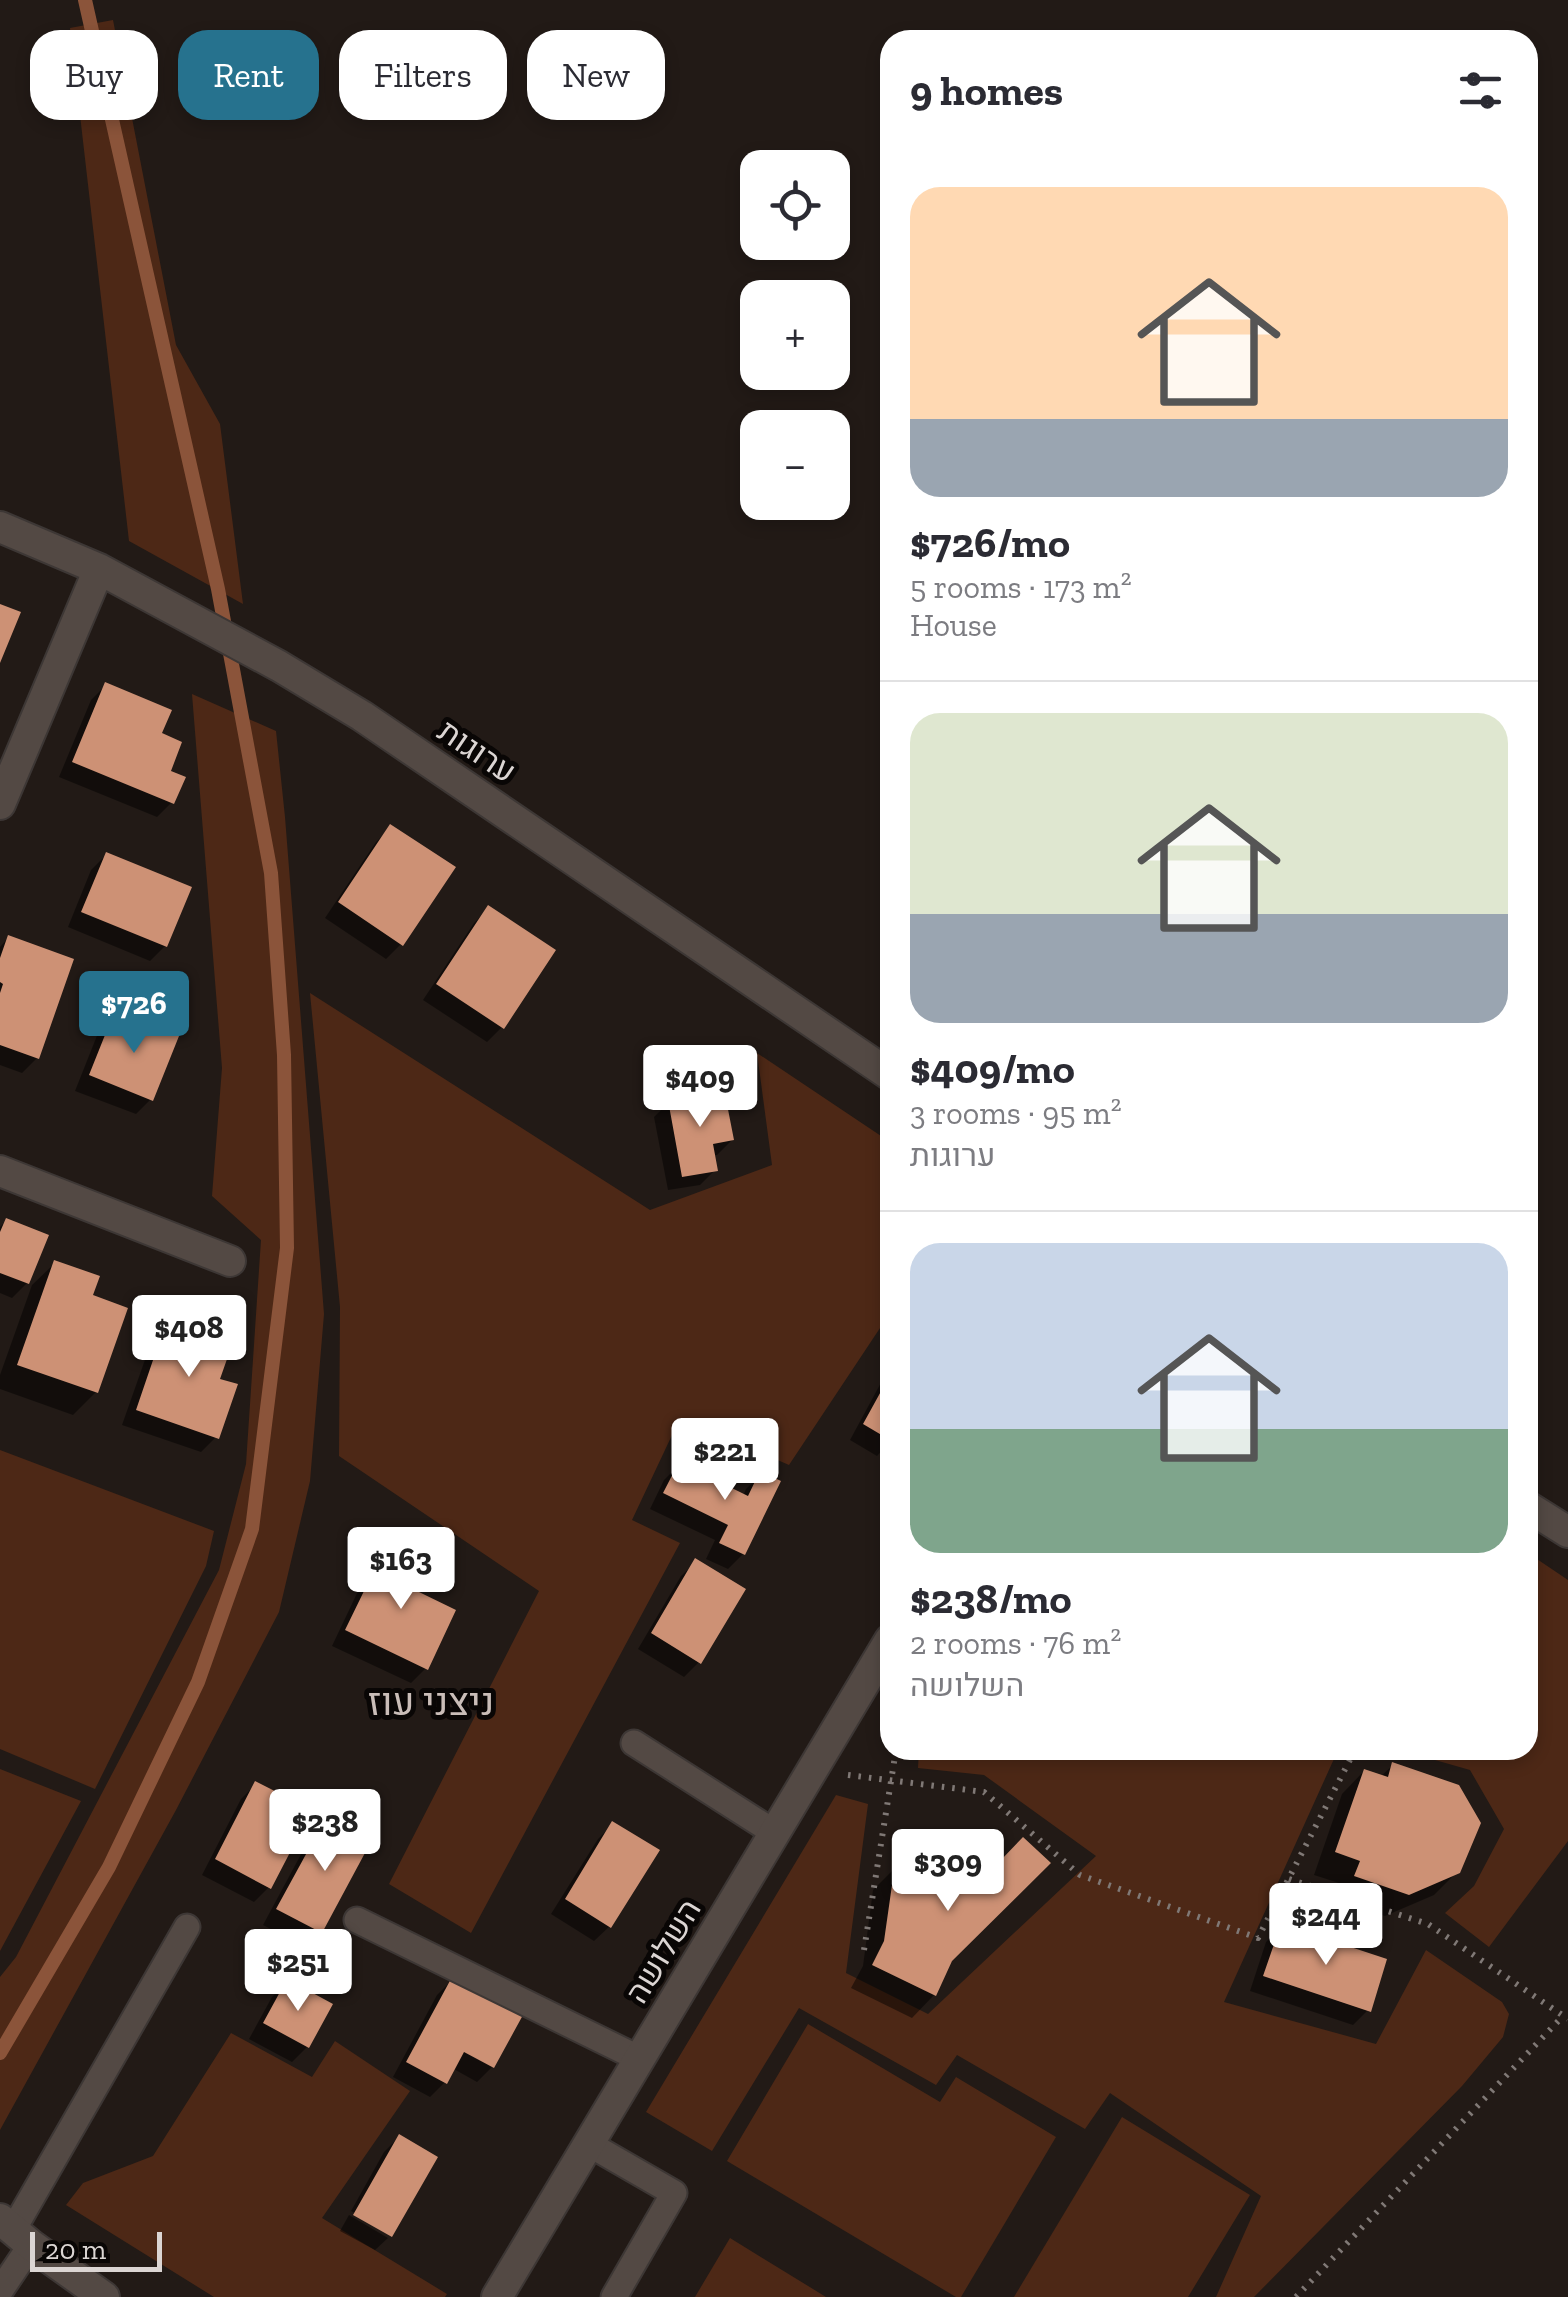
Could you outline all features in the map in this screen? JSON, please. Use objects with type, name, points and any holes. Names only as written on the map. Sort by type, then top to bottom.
[{"type":"street","name":"ערוגות","points":[[0,527],[99,569],[279,666],[362,716],[880,1068]]},
{"type":"street","points":[[0,804],[99,569]]},
{"type":"street","points":[[0,1171],[230,1261]]},
{"type":"street","points":[[1538,1514],[1568,1532]]},
{"type":"street","name":"השלושה","points":[[497,2297],[880,1657]]},
{"type":"street","points":[[15,2232],[104,2297]]},
{"type":"lane","points":[[634,1743],[775,1833]]},
{"type":"lane","points":[[357,1920],[640,2058]]},
{"type":"lane","points":[[0,2290],[15,2232],[186,1927]]},
{"type":"lane","points":[[588,2144],[674,2193],[614,2297]]},
{"type":"path","points":[[864,1950],[894,1760]]},
{"type":"path","points":[[812,1770],[984,1792],[1080,1875],[1258,1938],[1351,1760]]},
{"type":"path","points":[[1290,1878],[1428,1924],[1566,2018],[1296,2297]]},
{"type":"shaded area","points":[[113,20],[115,30],[70,30]]},
{"type":"shaded area","points":[[81,120],[132,120],[176,345],[220,424],[243,604],[129,541]]},
{"type":"shaded area","points":[[192,694],[276,731],[324,1314],[310,1481],[279,1612],[176,1810],[0,2130],[0,1977],[16,1957],[219,1570],[246,1464],[261,1240],[212,1196],[222,1068]]},
{"type":"shaded area","points":[[310,993],[650,1210],[772,1165],[757,1053],[880,1135],[880,1328],[789,1465],[752,1449],[739,1469],[673,1433],[632,1520],[680,1543],[471,1933],[389,1884],[539,1591],[339,1456],[340,1307]]},
{"type":"shaded area","points":[[0,1450],[214,1531],[206,1566],[95,1789],[0,1749]]},
{"type":"shaded area","points":[[1538,1560],[1568,1580],[1568,1841],[1489,1947],[1445,1913],[1474,1886],[1504,1829],[1470,1770],[1435,1760],[1538,1760]]},
{"type":"shaded area","points":[[918,1760],[1333,1760],[1224,2002],[1376,2044],[1426,1950],[1502,2002],[1509,2014],[1503,2037],[1462,2086],[1254,2297],[1216,2297],[1261,2196],[1110,2093],[1085,2129],[957,2055],[936,2085],[799,2008],[712,2151],[646,2112],[836,1795],[868,1804],[846,1973],[928,2014],[1096,1856],[984,1775],[918,1768]]},
{"type":"shaded area","points":[[0,1769],[81,1801],[0,1951]]},
{"type":"shaded area","points":[[808,2024],[940,2102],[956,2077],[1056,2137],[961,2297],[727,2161]]},
{"type":"shaded area","points":[[231,2033],[312,2077],[335,2041],[410,2091],[322,2218],[447,2294],[445,2297],[214,2297],[66,2205],[83,2183],[153,2156]]},
{"type":"shaded area","points":[[1122,2117],[1250,2195],[1188,2297],[1014,2297]]},
{"type":"shaded area","points":[[730,2238],[826,2297],[695,2297]]},
{"type":"building","points":[[0,604],[21,612],[0,663]]},
{"type":"building","points":[[105,682],[172,710],[162,733],[182,742],[171,771],[186,777],[174,804],[72,762]]},
{"type":"building","points":[[390,824],[456,867],[403,946],[338,902]]},
{"type":"building","points":[[106,852],[192,887],[167,947],[81,912]]},
{"type":"building","points":[[488,905],[556,950],[504,1029],[436,984]]},
{"type":"building","points":[[8,935],[74,959],[39,1059],[0,1045],[0,958]]},
{"type":"building","points":[[115,1010],[179,1036],[153,1101],[89,1075]]},
{"type":"building","points":[[724,1089],[734,1140],[713,1144],[718,1171],[682,1177],[668,1100]]},
{"type":"building","points":[[6,1218],[49,1235],[29,1284],[0,1273],[0,1232]]},
{"type":"building","points":[[54,1260],[100,1276],[93,1295],[128,1308],[98,1393],[17,1365]]},
{"type":"building","points":[[167,1319],[233,1342],[220,1379],[238,1384],[219,1439],[136,1410]]},
{"type":"building","points":[[880,1393],[880,1434],[863,1424]]},
{"type":"building","points":[[679,1462],[748,1496],[760,1471],[781,1481],[745,1555],[719,1543],[728,1525],[663,1493]]},
{"type":"building","points":[[384,1550],[429,1571],[419,1592],[456,1610],[428,1670],[345,1630]]},
{"type":"building","points":[[695,1558],[746,1589],[701,1664],[651,1633]]},
{"type":"building","points":[[1392,1762],[1459,1785],[1481,1823],[1460,1873],[1409,1895],[1354,1876],[1360,1861],[1335,1852],[1364,1769],[1388,1777]]},
{"type":"building","points":[[255,1781],[312,1810],[271,1889],[215,1859]]},
{"type":"building","points":[[328,1814],[373,1838],[322,1933],[276,1909]]},
{"type":"building","points":[[612,1821],[660,1850],[611,1928],[565,1899]]},
{"type":"building","points":[[1023,1837],[1051,1863],[952,1961],[936,1996],[872,1965],[884,1941],[895,1864],[921,1874],[927,1862],[976,1886]]},
{"type":"building","points":[[1281,1924],[1387,1959],[1371,2012],[1263,1976]]},
{"type":"building","points":[[452,1977],[523,2015],[494,2068],[464,2052],[447,2084],[406,2062]]},
{"type":"building","points":[[287,1979],[333,2004],[309,2048],[263,2023]]},
{"type":"building","points":[[399,2134],[438,2157],[392,2237],[353,2215]]},
{"type":"waterway","points":[[0,2053],[109,1867],[198,1682],[252,1529],[287,1248],[284,1055],[271,873],[218,589],[85,0]]},
{"type":"district","name":"ניצני עוז","points":[[431,1702]]}]
